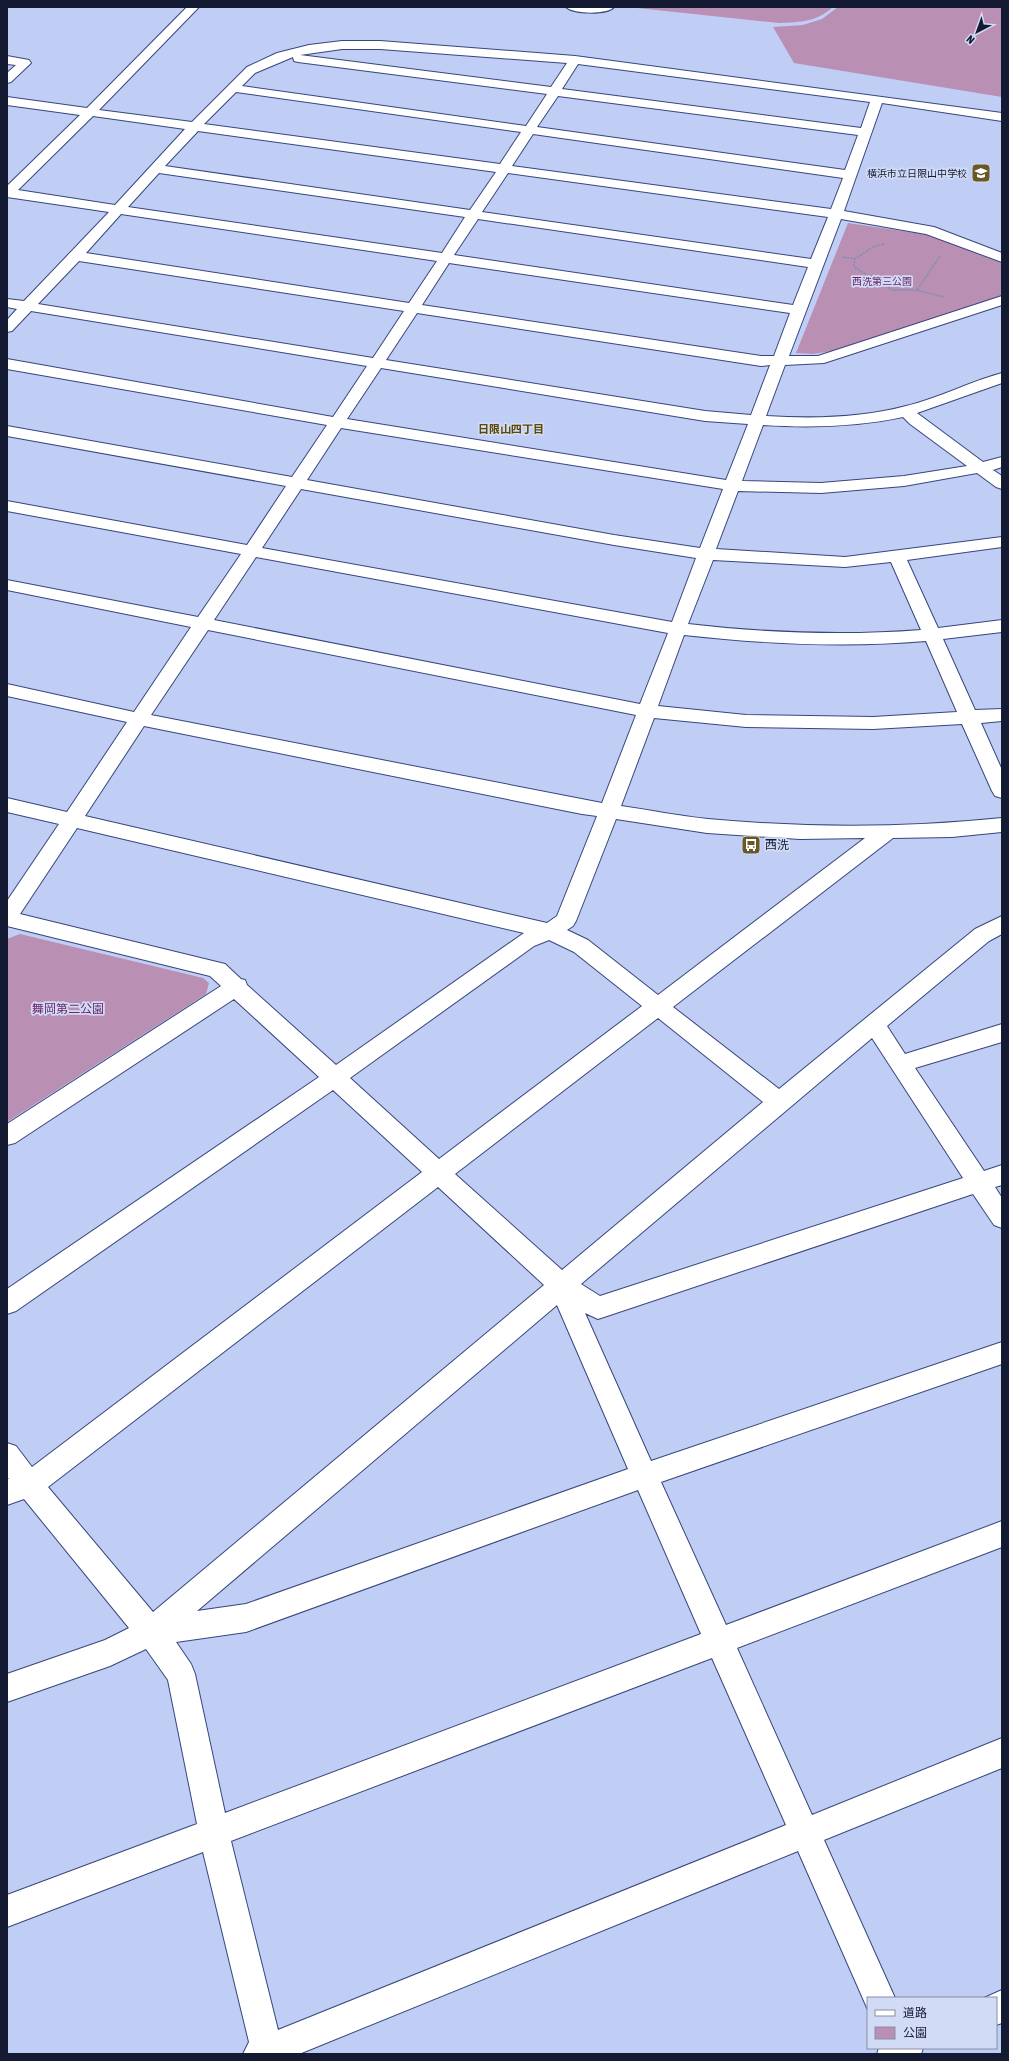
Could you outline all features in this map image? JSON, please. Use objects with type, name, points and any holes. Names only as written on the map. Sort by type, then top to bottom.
[{"type":"street","points":[[7,192],[91,111],[193,7]]},
{"type":"street","points":[[572,7],[600,10],[608,7]]},
{"type":"street","points":[[7,328],[120,210],[195,126],[251,70],[281,56],[309,49],[342,45],[380,45],[575,60],[878,99],[1002,117]]},
{"type":"street","points":[[281,56],[866,132]]},
{"type":"street","points":[[7,60],[25,63],[7,79]]},
{"type":"street","points":[[575,60],[475,214],[295,482],[74,820],[7,918],[217,970],[237,986],[334,1078],[562,1286],[598,1308],[1002,1175]]},
{"type":"street","points":[[232,88],[851,175]]},
{"type":"street","points":[[7,1303],[334,1078],[527,940],[550,931],[566,921],[733,486],[798,310],[836,215],[878,99]]},
{"type":"street","points":[[7,101],[91,111],[504,170],[836,215],[930,230],[1002,258]]},
{"type":"street","points":[[158,169],[816,264]]},
{"type":"street","points":[[7,192],[798,310]]},
{"type":"street","points":[[76,256],[761,361],[819,360],[996,302]]},
{"type":"street","points":[[7,303],[705,416],[757,422],[815,422],[865,418],[906,411],[1002,378]]},
{"type":"street","points":[[7,364],[336,422],[733,486],[821,488],[904,481],[981,468],[1002,462]]},
{"type":"street","points":[[906,411],[916,421],[1002,484]]},
{"type":"street","points":[[7,431],[614,540],[706,554],[845,562],[897,557],[1002,542]]},
{"type":"street","points":[[7,506],[678,629],[756,637],[845,639],[931,635],[1002,626]]},
{"type":"street","points":[[897,557],[1002,791]]},
{"type":"street","points":[[7,585],[646,711],[746,721],[873,723],[969,718],[1002,714]]},
{"type":"street","points":[[7,690],[140,719],[609,811],[706,826],[800,832],[887,832],[952,830],[1002,825]]},
{"type":"street","points":[[7,805],[550,931],[581,946],[779,1102]]},
{"type":"street","points":[[18,1489],[658,1007],[887,832]]},
{"type":"street","points":[[7,1688],[110,1652],[151,1632],[779,1102],[982,935],[1002,924]]},
{"type":"street","points":[[7,1136],[237,986]]},
{"type":"street","points":[[874,1024],[1002,1218]]},
{"type":"street","points":[[900,1064],[1002,1033]]},
{"type":"street","points":[[562,1286],[581,1334],[879,1997]]},
{"type":"street","points":[[151,1632],[246,1618],[646,1476],[1002,1354]]},
{"type":"street","points":[[7,1455],[18,1489],[151,1632],[181,1674],[214,1832],[265,2053],[804,1832],[1002,1753]]},
{"type":"street","points":[[7,1911],[1002,1534]]},
{"type":"path","points":[[892,244],[884,244],[873,247],[854,259],[854,267],[870,278],[893,290],[917,290],[958,301],[970,295],[996,302]]},
{"type":"path","points":[[917,290],[941,255]]},
{"type":"green space","points":[[628,7],[833,7],[820,16],[808,20],[779,23]]},
{"type":"green space","points":[[838,7],[1002,7],[1002,97],[794,63],[773,27],[803,25],[822,19]]},
{"type":"green space","name":"西洗第三公園","points":[[848,223],[930,235],[1002,263],[1002,297],[844,349],[813,354],[796,353]]},
{"type":"green space","name":"舞岡第二公園","points":[[20,934],[203,978],[209,983],[206,994],[7,1122],[7,939]]},
{"type":"place","name":"横浜市立日限山中学校","points":[[981,173]]},
{"type":"place","name":"西洗","points":[[751,845]]},
{"type":"district","name":"日限山四丁目","points":[[511,429]]}]
